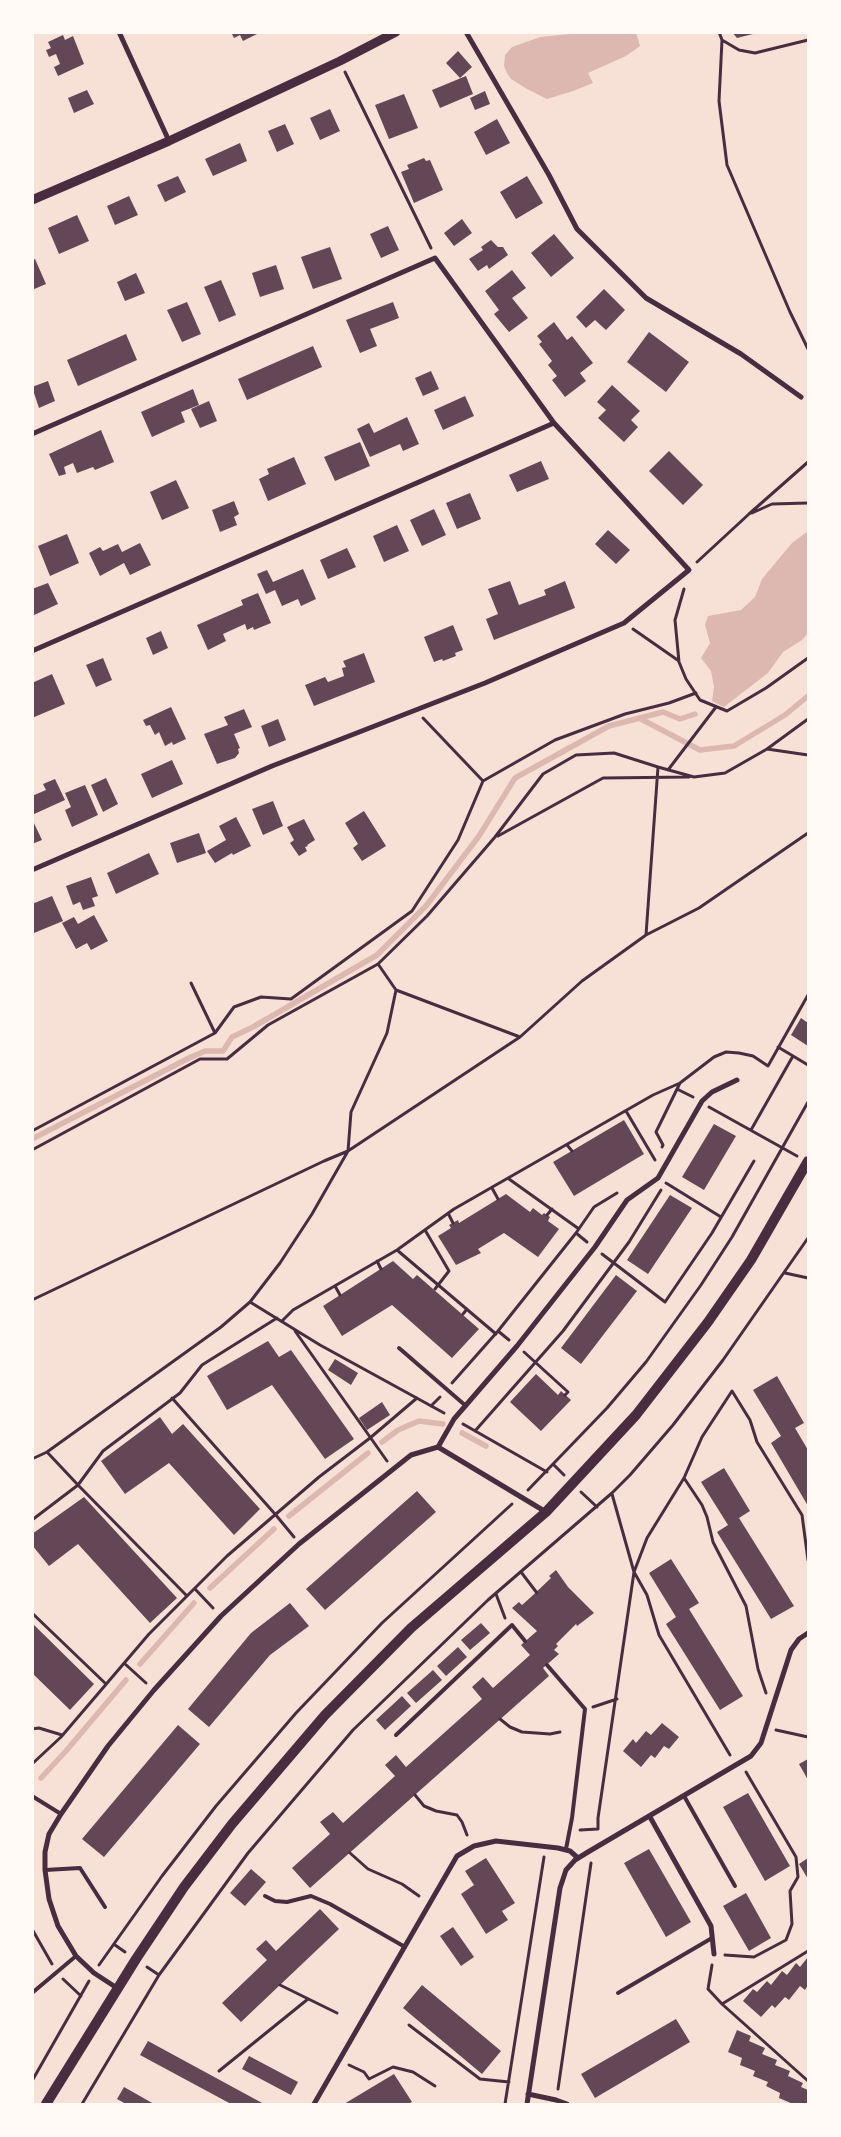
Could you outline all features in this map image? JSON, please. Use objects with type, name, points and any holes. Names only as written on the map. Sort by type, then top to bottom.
[{"type":"main road","points":[[46,2104],[116,1988],[184,1887],[232,1824],[325,1715],[411,1628],[546,1512],[636,1415],[676,1364],[750,1260],[808,1161]]},
{"type":"street","points":[[119,32],[169,141]]},
{"type":"street","points":[[32,200],[169,141],[340,62],[396,32]]},
{"type":"street","points":[[466,32],[549,175],[577,229],[646,298],[741,354],[801,398]]},
{"type":"street","points":[[32,434],[435,258],[554,423],[689,570],[624,623],[417,711],[272,766],[32,870]]},
{"type":"street","points":[[32,651],[554,423]]},
{"type":"street","points":[[116,1988],[94,1973],[76,1956],[58,1926],[49,1899],[45,1870],[45,1852],[49,1834],[61,1814],[108,1746],[154,1690],[221,1616],[299,1544],[393,1469],[411,1455],[438,1447],[454,1419],[517,1346],[595,1247],[627,1200],[658,1178],[702,1101],[712,1092],[737,1080]]},
{"type":"street","points":[[438,1447],[546,1512]]},
{"type":"street","points":[[527,2104],[560,1888],[566,1870],[578,1858],[751,1756],[761,1743],[791,1650],[799,1639],[808,1633]]},
{"type":"street","points":[[650,1816],[711,1926],[714,1954]]},
{"type":"street","points":[[314,2104],[457,1856],[474,1846],[496,1841],[566,1849],[578,1858]]},
{"type":"street","points":[[528,2094],[567,2104]]},
{"type":"lane","points":[[399,1348],[466,1406]]},
{"type":"lane","points":[[396,1735],[512,1625],[525,1641]]},
{"type":"lane","points":[[546,1665],[585,1709],[570,1831],[566,1849]]},
{"type":"lane","points":[[32,1796],[61,1814]]},
{"type":"lane","points":[[684,1796],[735,1886]]},
{"type":"lane","points":[[45,1870],[80,1868],[105,1907]]},
{"type":"lane","points":[[264,1896],[287,1902],[311,1896],[330,1904],[405,1947]]},
{"type":"lane","points":[[618,1993],[712,1938]]},
{"type":"lane","points":[[32,1993],[76,1956]]},
{"type":"path","points":[[719,32],[722,40],[719,102],[728,165],[790,312],[808,349]]},
{"type":"path","points":[[722,40],[739,50],[755,52],[808,40]]},
{"type":"path","points":[[340,62],[435,258]]},
{"type":"path","points":[[808,462],[689,570],[675,620],[680,662],[686,679],[700,700],[726,711],[766,688],[808,658]]},
{"type":"path","points":[[749,514],[772,504],[808,503]]},
{"type":"path","points":[[624,623],[680,662]]},
{"type":"path","points":[[32,1132],[215,1033],[234,1007],[261,997],[291,1000],[412,911],[458,840],[483,781],[554,740],[626,714],[669,703],[696,693]]},
{"type":"path","points":[[668,770],[716,707]]},
{"type":"path","points":[[417,711],[483,781]]},
{"type":"path","points":[[495,837],[603,778],[694,777],[725,772],[766,749],[808,719]]},
{"type":"path","points":[[766,749],[808,755]]},
{"type":"path","points":[[32,1150],[200,1059],[227,1059],[268,1025],[378,964],[427,916],[495,837],[543,774],[576,755],[614,753],[694,777]]},
{"type":"path","points":[[646,935],[658,767]]},
{"type":"path","points":[[32,1300],[324,1160],[348,1151],[520,1037],[582,981],[646,935],[699,908],[808,833]]},
{"type":"path","points":[[378,964],[396,990],[520,1037]]},
{"type":"path","points":[[191,983],[215,1033]]},
{"type":"path","points":[[32,1459],[47,1452],[221,1327],[250,1302],[280,1263],[312,1214],[348,1151],[350,1112],[387,1034],[396,990]]},
{"type":"path","points":[[282,1321],[294,1310],[397,1250],[448,1213],[626,1111],[680,1083],[714,1058],[726,1052],[752,1056],[768,1066],[808,995]]},
{"type":"path","points":[[778,1047],[808,1065]]},
{"type":"path","points":[[751,1130],[794,1056]]},
{"type":"path","points":[[680,1083],[656,1132],[663,1145],[648,1172],[721,1217]]},
{"type":"path","points":[[526,1492],[607,1408],[646,1362],[696,1293],[732,1237],[808,1102]]},
{"type":"path","points":[[706,1115],[710,1108],[782,1146]]},
{"type":"path","points":[[626,1111],[655,1160]]},
{"type":"path","points":[[600,1126],[603,1132]]},
{"type":"path","points":[[568,1145],[572,1151]]},
{"type":"path","points":[[576,1233],[595,1247],[612,1264],[665,1302],[698,1254],[754,1162]]},
{"type":"path","points":[[475,1430],[563,1331],[629,1242],[670,1175]]},
{"type":"path","points":[[509,1179],[579,1229]]},
{"type":"path","points":[[492,1188],[498,1199]]},
{"type":"path","points":[[431,1406],[497,1332],[576,1233],[594,1207],[623,1189]]},
{"type":"path","points":[[547,1215],[552,1209]]},
{"type":"path","points":[[448,1213],[453,1222]]},
{"type":"path","points":[[425,1230],[450,1271],[435,1289]]},
{"type":"path","points":[[82,2104],[159,1975],[248,1853],[354,1730],[496,1593],[612,1493],[674,1425],[723,1360],[808,1238]]},
{"type":"path","points":[[397,1250],[467,1309],[517,1346],[568,1392],[565,1395]]},
{"type":"path","points":[[377,1261],[381,1269]]},
{"type":"path","points":[[785,1273],[808,1278]]},
{"type":"path","points":[[335,1286],[340,1295]]},
{"type":"path","points":[[250,1302],[547,1472]]},
{"type":"path","points":[[463,1314],[467,1309]]},
{"type":"path","points":[[32,1520],[78,1485],[103,1451],[180,1393],[202,1365],[277,1318]]},
{"type":"path","points":[[293,1328],[393,1469]]},
{"type":"path","points":[[570,1831],[598,1829],[598,1818],[617,1699],[634,1572],[647,1538],[684,1478],[702,1437],[732,1391],[750,1420],[757,1442],[802,1515],[808,1560]]},
{"type":"path","points":[[172,1398],[275,1514],[299,1544]]},
{"type":"path","points":[[32,1764],[62,1735],[149,1634],[227,1556],[275,1514],[417,1398]]},
{"type":"path","points":[[47,1452],[187,1596]]},
{"type":"path","points":[[684,1478],[702,1505],[707,1516],[713,1542],[746,1606],[758,1669],[772,1711]]},
{"type":"path","points":[[612,1493],[634,1572],[647,1594],[659,1634],[796,1857],[798,1877],[790,1891],[792,1924],[786,1940],[754,1957],[714,1954],[708,1989],[808,2082]]},
{"type":"path","points":[[100,1964],[162,1876],[216,1806],[296,1713],[382,1623],[511,1506]]},
{"type":"path","points":[[520,1572],[537,1593]]},
{"type":"path","points":[[194,1589],[221,1616]]},
{"type":"path","points":[[496,1593],[503,1616]]},
{"type":"path","points":[[32,1613],[106,1684]]},
{"type":"path","points":[[124,1663],[154,1690]]},
{"type":"path","points":[[585,1709],[617,1699]]},
{"type":"path","points":[[500,1719],[510,1727],[522,1732],[550,1734],[560,1732]]},
{"type":"path","points":[[766,1727],[808,1737]]},
{"type":"path","points":[[32,1729],[39,1728],[62,1735]]},
{"type":"path","points":[[414,1795],[424,1806],[436,1811],[457,1815],[467,1835]]},
{"type":"path","points":[[505,2104],[545,1847]]},
{"type":"path","points":[[556,2100],[593,1849]]},
{"type":"path","points":[[350,1853],[368,1869],[402,1884],[419,1896]]},
{"type":"path","points":[[722,2004],[808,1951]]},
{"type":"path","points":[[32,2081],[88,1983]]},
{"type":"path","points":[[280,1985],[337,2013]]},
{"type":"path","points":[[219,2071],[308,1999]]},
{"type":"path","points":[[409,2025],[480,2079],[508,2082]]},
{"type":"path","points":[[340,2060],[364,2072],[370,2079],[393,2067],[413,2072],[435,2086]]},
{"type":"shaded area","points":[[590,32],[636,33],[640,46],[626,56],[588,73],[593,83],[547,99],[511,79],[507,73],[504,66],[505,55],[512,47],[540,37]]},
{"type":"shaded area","points":[[808,531],[808,633],[802,640],[783,652],[768,673],[724,707],[712,701],[714,687],[711,671],[701,658],[710,643],[705,625],[708,616],[741,610],[755,597],[762,579],[792,543]]},
{"type":"building","points":[[231,32],[261,32],[243,41],[240,35],[234,38]]},
{"type":"building","points":[[732,32],[757,32],[757,33],[737,38]]},
{"type":"building","points":[[63,35],[65,40],[73,36],[84,64],[58,76],[54,67],[60,64],[56,54],[49,57],[46,50],[51,48],[48,42]]},
{"type":"building","points":[[458,51],[472,67],[460,78],[446,63]]},
{"type":"building","points":[[466,76],[473,94],[440,108],[432,90]]},
{"type":"building","points":[[87,90],[94,104],[74,113],[68,98]]},
{"type":"building","points":[[485,91],[490,104],[475,110],[470,98]]},
{"type":"building","points":[[404,94],[418,128],[389,139],[375,105]]},
{"type":"building","points":[[330,109],[340,131],[320,140],[310,118]]},
{"type":"building","points":[[497,119],[510,143],[486,155],[474,132]]},
{"type":"building","points":[[285,124],[294,144],[277,152],[268,131]]},
{"type":"building","points":[[240,143],[247,161],[213,176],[205,159]]},
{"type":"building","points":[[424,158],[426,161],[430,160],[443,190],[414,203],[401,172],[409,169],[407,165]]},
{"type":"building","points":[[178,176],[186,192],[165,202],[157,185]]},
{"type":"building","points":[[527,176],[543,203],[516,219],[500,192]]},
{"type":"building","points":[[129,196],[138,215],[115,225],[107,206]]},
{"type":"building","points":[[77,215],[89,241],[59,254],[48,228]]},
{"type":"building","points":[[462,219],[472,233],[454,246],[444,233]]},
{"type":"building","points":[[388,226],[399,250],[381,258],[370,234]]},
{"type":"building","points":[[554,234],[574,258],[551,277],[531,253]]},
{"type":"building","points":[[491,240],[498,247],[503,247],[508,255],[489,269],[487,265],[478,271],[469,259],[483,250],[481,247]]},
{"type":"building","points":[[330,247],[342,279],[313,289],[301,257]]},
{"type":"building","points":[[35,259],[46,284],[32,290],[32,260]]},
{"type":"building","points":[[276,265],[284,289],[260,297],[252,273]]},
{"type":"building","points":[[512,270],[526,288],[512,298],[528,318],[509,332],[494,314],[499,310],[485,291]]},
{"type":"building","points":[[136,273],[145,293],[125,301],[117,282]]},
{"type":"building","points":[[221,280],[236,315],[219,322],[204,287]]},
{"type":"building","points":[[604,289],[625,310],[606,330],[595,320],[586,328],[576,317]]},
{"type":"building","points":[[187,302],[201,334],[182,342],[167,310]]},
{"type":"building","points":[[393,302],[399,318],[370,329],[377,346],[360,353],[346,320]]},
{"type":"building","points":[[554,322],[567,340],[572,336],[593,363],[580,373],[586,381],[565,397],[552,380],[557,376],[548,365],[552,361],[539,344],[542,342],[537,336]]},
{"type":"building","points":[[649,332],[689,362],[666,392],[627,362]]},
{"type":"building","points":[[126,334],[137,360],[78,386],[67,360]]},
{"type":"building","points":[[313,346],[322,367],[247,400],[238,379]]},
{"type":"building","points":[[431,371],[439,389],[423,396],[415,378]]},
{"type":"building","points":[[48,381],[55,401],[39,408],[32,387]]},
{"type":"building","points":[[612,385],[640,411],[631,420],[638,427],[624,442],[598,418],[606,410],[597,402]]},
{"type":"building","points":[[193,389],[199,405],[181,412],[185,422],[152,437],[141,412]]},
{"type":"building","points":[[465,396],[474,416],[443,430],[434,410]]},
{"type":"building","points":[[209,401],[217,421],[200,428],[191,409]]},
{"type":"building","points":[[407,417],[419,444],[403,451],[400,444],[370,457],[357,429],[369,423],[374,433]]},
{"type":"building","points":[[101,430],[114,462],[95,470],[93,467],[77,473],[73,463],[64,467],[66,474],[59,476],[49,454]]},
{"type":"building","points":[[360,442],[370,466],[335,481],[324,457]]},
{"type":"building","points":[[669,451],[703,485],[683,505],[649,471]]},
{"type":"building","points":[[294,457],[306,484],[268,501],[259,479],[269,474],[267,469]]},
{"type":"building","points":[[541,461],[549,479],[517,492],[509,475]]},
{"type":"building","points":[[176,480],[189,508],[162,520],[150,492]]},
{"type":"building","points":[[470,493],[481,519],[457,529],[446,503]]},
{"type":"building","points":[[234,501],[239,514],[234,517],[237,525],[220,532],[212,510]]},
{"type":"building","points":[[434,509],[446,535],[422,546],[410,520]]},
{"type":"building","points":[[397,525],[409,551],[384,562],[373,536]]},
{"type":"building","points":[[608,530],[630,550],[616,564],[595,544]]},
{"type":"building","points":[[67,534],[79,563],[50,576],[38,546]]},
{"type":"building","points":[[140,543],[151,565],[130,575],[124,563],[100,576],[89,553],[100,547],[103,551],[118,544],[122,552]]},
{"type":"building","points":[[347,548],[356,567],[328,579],[320,560]]},
{"type":"building","points":[[303,569],[316,599],[301,606],[298,599],[282,606],[275,590],[266,594],[257,574],[267,570],[273,582]]},
{"type":"building","points":[[510,581],[519,605],[546,595],[544,590],[565,581],[575,608],[494,640],[486,619],[498,614],[488,589]]},
{"type":"building","points":[[48,583],[58,604],[32,616],[32,589]]},
{"type":"building","points":[[258,593],[271,623],[254,630],[253,627],[247,630],[245,624],[223,634],[226,641],[208,650],[197,625],[243,605],[241,600]]},
{"type":"building","points":[[453,625],[463,650],[455,653],[456,656],[434,662],[424,637]]},
{"type":"building","points":[[161,631],[168,648],[153,655],[146,638]]},
{"type":"building","points":[[364,653],[375,682],[314,706],[305,685],[325,677],[328,682],[344,676],[342,668],[346,667],[343,661]]},
{"type":"building","points":[[103,658],[112,680],[96,687],[86,665]]},
{"type":"building","points":[[52,674],[65,704],[32,718],[32,683]]},
{"type":"building","points":[[171,707],[186,739],[173,745],[172,742],[165,746],[159,732],[155,735],[150,725],[146,726],[143,720]]},
{"type":"building","points":[[244,709],[252,727],[234,734],[240,748],[235,758],[217,764],[204,734],[228,725],[224,717]]},
{"type":"building","points":[[278,719],[286,740],[269,747],[261,726]]},
{"type":"building","points":[[172,760],[183,784],[152,798],[141,774]]},
{"type":"building","points":[[106,778],[118,804],[103,812],[91,785]]},
{"type":"building","points":[[55,779],[65,800],[32,815],[32,796],[46,790],[43,784]]},
{"type":"building","points":[[85,785],[98,815],[72,827],[65,810],[71,807],[65,793]]},
{"type":"building","points":[[273,801],[283,826],[263,835],[252,809]]},
{"type":"building","points":[[364,811],[386,846],[362,861],[353,848],[358,844],[345,823]]},
{"type":"building","points":[[236,817],[251,846],[233,855],[232,853],[215,863],[207,851],[226,840],[219,826]]},
{"type":"building","points":[[32,819],[42,840],[32,844]]},
{"type":"building","points":[[304,819],[315,840],[305,847],[307,851],[299,856],[290,843],[294,840],[287,827]]},
{"type":"building","points":[[199,833],[206,853],[177,863],[170,843]]},
{"type":"building","points":[[149,853],[159,874],[116,894],[107,873]]},
{"type":"building","points":[[91,877],[98,896],[92,898],[95,906],[83,910],[80,902],[73,905],[66,886]]},
{"type":"building","points":[[52,896],[63,921],[34,933],[32,929],[32,904]]},
{"type":"building","points":[[94,915],[108,941],[91,950],[87,943],[76,949],[62,923],[74,917],[78,924]]},
{"type":"building","points":[[801,1018],[808,1023],[808,1046],[791,1035]]},
{"type":"building","points":[[624,1120],[644,1154],[574,1196],[553,1162]]},
{"type":"building","points":[[714,1124],[736,1136],[704,1190],[682,1177]]},
{"type":"building","points":[[506,1194],[530,1212],[533,1208],[542,1215],[544,1213],[550,1217],[548,1221],[559,1229],[538,1257],[504,1233],[478,1249],[481,1253],[456,1265],[438,1236],[451,1228],[449,1225],[458,1220],[459,1223]]},
{"type":"building","points":[[670,1195],[692,1208],[648,1274],[627,1260]]},
{"type":"building","points":[[393,1261],[413,1279],[417,1275],[479,1329],[452,1358],[392,1305],[342,1336],[323,1306]]},
{"type":"building","points":[[616,1275],[637,1291],[581,1364],[561,1348]]},
{"type":"building","points":[[268,1341],[279,1357],[291,1350],[354,1439],[325,1459],[272,1385],[227,1410],[207,1376]]},
{"type":"building","points":[[335,1359],[358,1373],[351,1385],[328,1370]]},
{"type":"building","points":[[536,1374],[558,1395],[561,1391],[571,1400],[541,1431],[510,1402]]},
{"type":"building","points":[[777,1376],[804,1423],[795,1428],[808,1450],[808,1506],[771,1443],[781,1436],[753,1390]]},
{"type":"building","points":[[382,1402],[390,1415],[367,1430],[359,1418]]},
{"type":"building","points":[[160,1417],[172,1434],[183,1424],[260,1509],[234,1535],[169,1463],[125,1494],[101,1461]]},
{"type":"building","points":[[724,1468],[750,1511],[739,1518],[794,1606],[771,1619],[717,1532],[728,1525],[701,1482]]},
{"type":"building","points":[[417,1491],[436,1512],[325,1610],[306,1589]]},
{"type":"building","points":[[84,1497],[177,1598],[150,1623],[78,1544],[49,1566],[32,1545],[32,1534]]},
{"type":"building","points":[[671,1559],[699,1603],[689,1609],[743,1696],[720,1710],[666,1624],[676,1617],[649,1573]]},
{"type":"building","points":[[556,1570],[568,1587],[594,1613],[577,1626],[576,1624],[556,1644],[558,1646],[554,1650],[559,1654],[543,1668],[549,1676],[310,1888],[292,1868],[330,1834],[320,1822],[333,1812],[343,1823],[395,1776],[385,1765],[396,1755],[406,1767],[482,1699],[472,1687],[483,1677],[493,1688],[530,1655],[521,1645],[537,1631],[512,1608],[519,1602],[522,1605],[551,1578],[549,1576]]},
{"type":"building","points":[[290,1603],[309,1626],[270,1655],[209,1727],[188,1709],[251,1633]]},
{"type":"building","points":[[32,1623],[94,1684],[70,1710],[32,1673]]},
{"type":"building","points":[[481,1623],[490,1633],[470,1650],[461,1640]]},
{"type":"building","points":[[458,1647],[467,1657],[446,1676],[437,1666]]},
{"type":"building","points":[[433,1670],[442,1680],[416,1703],[407,1693]]},
{"type":"building","points":[[402,1696],[411,1706],[385,1730],[376,1720]]},
{"type":"building","points":[[662,1723],[679,1737],[669,1749],[664,1746],[655,1758],[651,1755],[641,1767],[623,1751],[633,1739],[636,1743],[646,1731],[651,1735]]},
{"type":"building","points":[[178,1725],[200,1744],[104,1857],[82,1839]]},
{"type":"building","points":[[808,1759],[808,1780],[799,1764]]},
{"type":"building","points":[[748,1793],[790,1866],[765,1881],[723,1807]]},
{"type":"building","points":[[649,1849],[691,1922],[666,1937],[624,1863]]},
{"type":"building","points":[[486,1858],[515,1903],[502,1911],[508,1920],[486,1934],[461,1894],[474,1885],[465,1871]]},
{"type":"building","points":[[808,1858],[808,1879],[799,1864]]},
{"type":"building","points":[[251,1869],[266,1882],[245,1906],[230,1893]]},
{"type":"building","points":[[746,1893],[771,1938],[749,1951],[723,1906]]},
{"type":"building","points":[[320,1909],[339,1929],[241,2022],[222,2003],[267,1960],[256,1949],[266,1940],[276,1951]]},
{"type":"building","points":[[453,1927],[474,1957],[461,1966],[440,1936]]},
{"type":"building","points":[[808,1957],[808,1985],[805,1990],[800,1986],[789,2000],[785,1997],[775,2008],[772,2005],[761,2017],[743,2001],[753,1989],[757,1992],[767,1981],[771,1985],[782,1971],[787,1975],[796,1963],[800,1967]]},
{"type":"building","points":[[422,1985],[501,2051],[482,2074],[403,2008]]},
{"type":"building","points":[[676,2019],[690,2042],[595,2098],[581,2074]]},
{"type":"building","points":[[737,2030],[751,2036],[749,2041],[765,2048],[762,2054],[777,2060],[775,2065],[790,2071],[788,2076],[803,2083],[801,2087],[808,2090],[808,2104],[793,2104],[779,2098],[780,2093],[766,2086],[768,2082],[753,2076],[755,2071],[740,2065],[742,2058],[728,2052]]},
{"type":"building","points":[[148,2041],[264,2104],[231,2104],[140,2055]]},
{"type":"building","points":[[249,2056],[298,2082],[291,2095],[242,2069]]},
{"type":"building","points":[[394,2074],[412,2102],[408,2104],[344,2104]]},
{"type":"building","points":[[124,2087],[154,2104],[126,2104],[117,2099]]},
{"type":"waterway","points":[[639,718],[700,750],[734,746],[785,715],[808,696]]},
{"type":"waterway","points":[[32,1139],[189,1058],[205,1051],[223,1051],[232,1037],[253,1027],[377,955],[426,906],[479,836],[515,778],[609,726],[663,712],[680,719],[695,714]]},
{"type":"waterway","points":[[382,1442],[398,1430],[419,1421],[443,1424]]},
{"type":"waterway","points":[[462,1433],[486,1446]]},
{"type":"waterway","points":[[289,1516],[368,1453]]},
{"type":"waterway","points":[[210,1588],[274,1529]]},
{"type":"waterway","points":[[140,1664],[194,1603]]},
{"type":"waterway","points":[[41,1778],[126,1680]]}]
